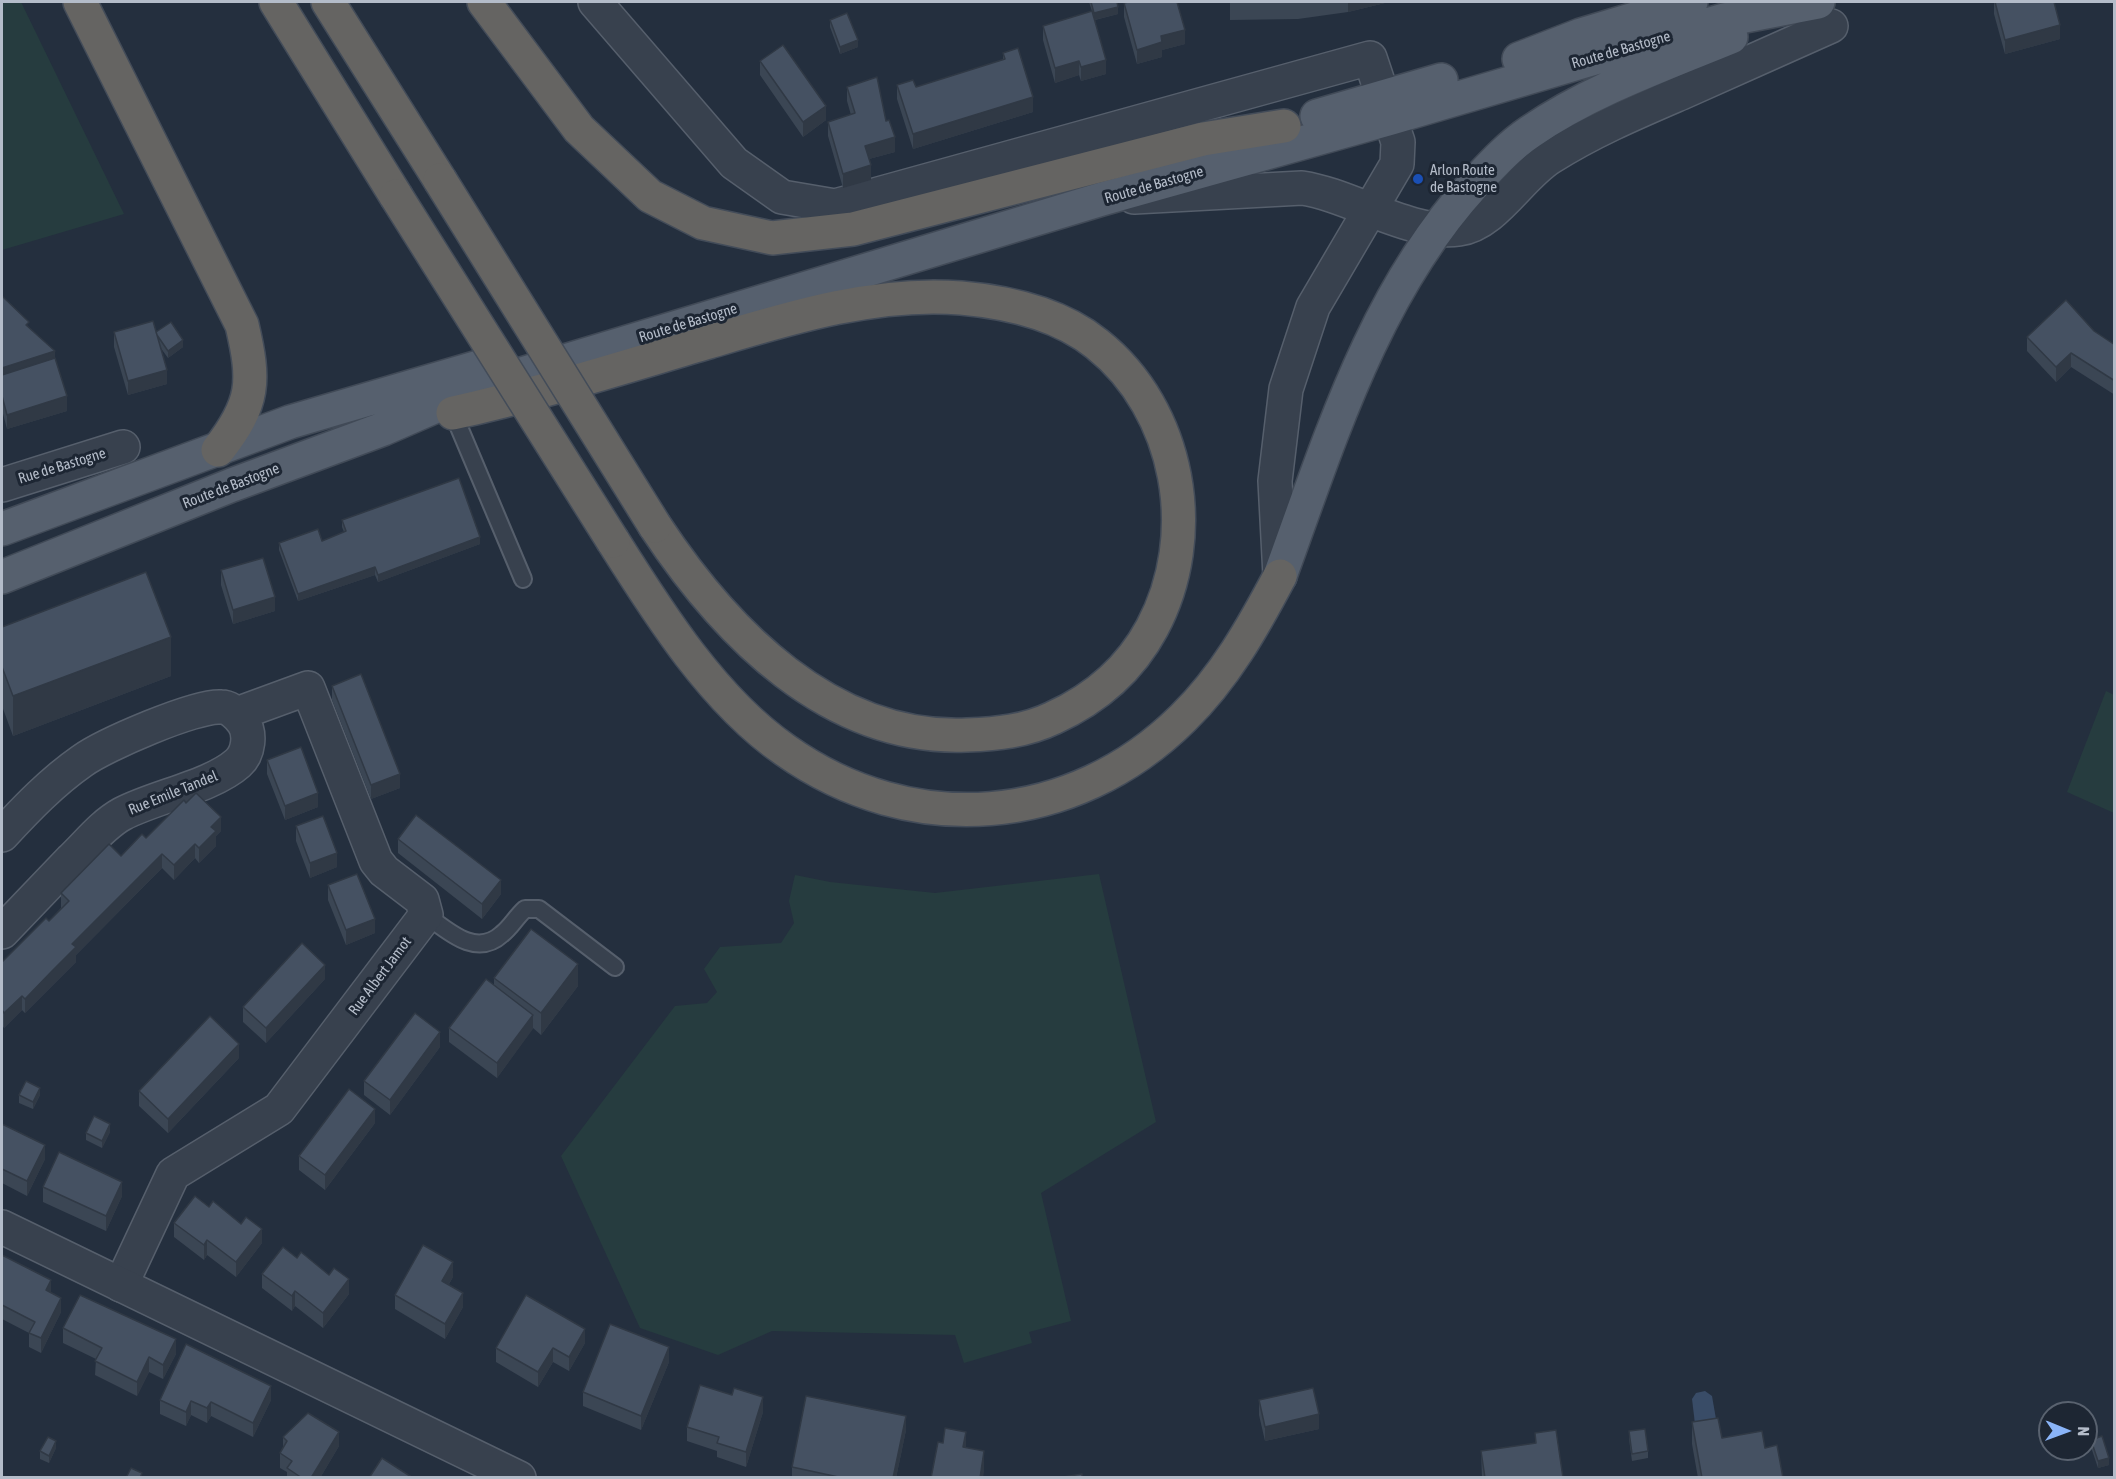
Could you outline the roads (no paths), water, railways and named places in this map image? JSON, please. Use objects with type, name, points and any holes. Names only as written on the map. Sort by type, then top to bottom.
[{"type":"highway","points":[[80,2],[242,325],[250,361],[249,399],[231,433],[218,450]]},
{"type":"highway","points":[[276,2],[662,619],[699,667],[740,710],[784,750],[858,789],[898,804],[939,809],[980,811],[1032,802],[1090,783],[1138,754],[1183,718],[1220,676],[1254,626],[1280,576]]},
{"type":"highway","points":[[328,2],[440,180],[655,526],[687,576],[731,624],[786,672],[820,697],[863,719],[907,731],[947,736],[995,734],[1036,726],[1100,692],[1126,665],[1152,630],[1171,587],[1180,529],[1174,474],[1162,431],[1145,398],[1097,344],[1069,327],[999,303],[957,297],[913,299],[841,308],[760,327],[492,405],[453,413]]},
{"type":"highway","points":[[484,2],[579,129],[650,196],[703,224],[772,238],[853,229],[1203,140],[1284,126]]},
{"type":"main road","name":"Route de Bastogne","points":[[2,577],[232,485],[383,429],[482,386],[1102,199],[1387,107],[1527,57],[1581,35],[1691,2]]},
{"type":"main road","name":"Route de Bastogne","points":[[2,530],[290,422],[859,253],[1206,154],[1284,126],[1387,107],[1724,20],[1823,10]]},
{"type":"main road","points":[[1280,576],[1359,366],[1417,256],[1436,229],[1489,168],[1529,132],[1613,86],[1823,10]]},
{"type":"main road","points":[[383,429],[453,413]]},
{"type":"street","points":[[595,2],[734,163],[782,197],[835,206],[1370,58],[1398,142],[1397,164],[1313,307],[1286,389],[1275,481],[1280,576]]},
{"type":"street","points":[[1102,199],[1302,188],[1322,191],[1371,210],[1436,229]]},
{"type":"street","name":"Rue de Bastogne","points":[[2,485],[123,447]]},
{"type":"street","points":[[2,835],[50,785],[84,759],[115,742],[204,709],[223,706],[237,714],[308,688],[376,861],[384,871],[423,900],[426,915]]},
{"type":"street","name":"Rue Emile Tandel","points":[[2,932],[98,833],[119,816],[141,804],[225,772],[241,761],[248,744],[247,728],[237,714]]},
{"type":"street","name":"Rue Albert Jamot","points":[[121,1285],[173,1174],[279,1109],[426,915]]},
{"type":"street","points":[[2,1227],[519,1478]]},
{"type":"lane","points":[[453,413],[523,579]]},
{"type":"lane","points":[[426,915],[459,939],[476,945],[493,941],[525,909],[538,909],[615,967]]},
{"type":"water","points":[[1705,1391],[1712,1396],[1716,1419],[1695,1424],[1692,1399],[1696,1393]]},
{"type":"place","name":"Arlon Route de Bastogne","points":[[1418,179]]}]
